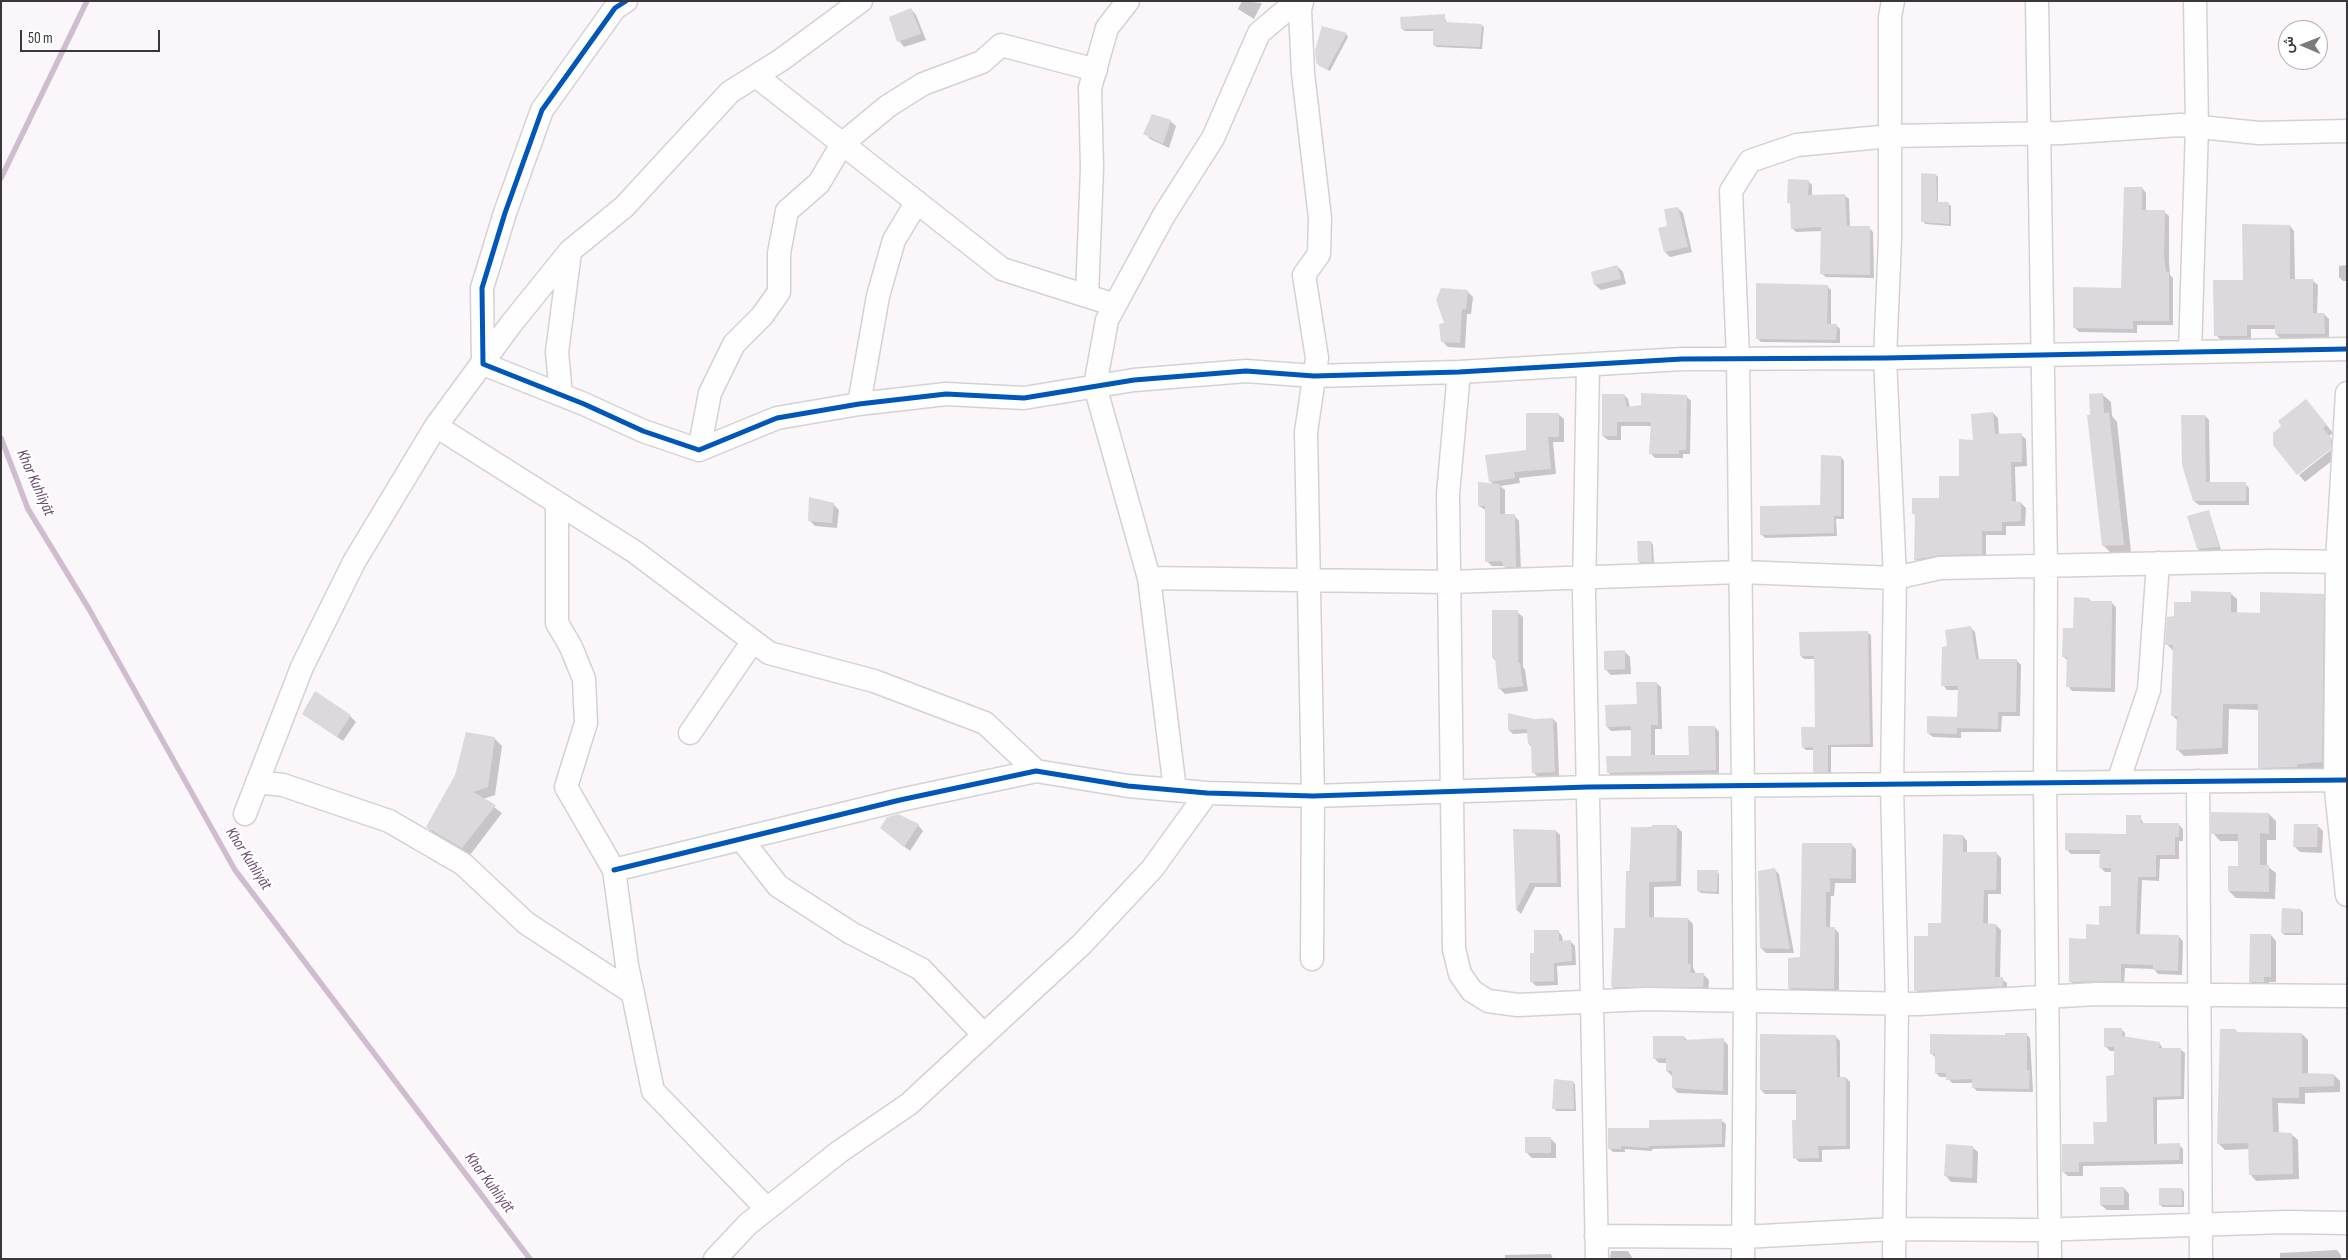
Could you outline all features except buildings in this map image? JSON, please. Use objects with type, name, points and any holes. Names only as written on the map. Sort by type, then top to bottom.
[{"type":"street","points":[[482,364],[482,288],[505,213],[542,110],[615,8],[626,1]]},
{"type":"street","points":[[245,814],[302,667],[354,562],[436,426],[482,364],[570,250],[624,207],[730,92],[756,76],[861,1]]},
{"type":"street","points":[[1087,296],[1092,168],[1090,88],[1107,28],[1104,1]]},
{"type":"street","points":[[1107,28],[1128,1]]},
{"type":"street","points":[[1175,790],[1149,578],[1095,386],[1107,320],[1115,304],[1164,215],[1213,138],[1259,33],[1297,1]]},
{"type":"street","points":[[1302,1],[1300,10],[1303,73],[1320,218],[1319,254],[1304,275],[1317,358],[1306,432],[1313,796],[1312,959]]},
{"type":"street","points":[[1893,1],[1890,17],[1890,238],[1885,358],[1895,578],[1892,785],[1898,1004],[1894,1259]]},
{"type":"street","points":[[2037,1],[2046,565],[2045,783],[2050,1259]]},
{"type":"street","points":[[2190,352],[2197,127],[2195,1]]},
{"type":"street","points":[[699,450],[710,393],[734,344],[762,316],[779,292],[779,253],[787,211],[819,183],[842,144],[888,106],[923,84],[982,62],[1001,45],[1096,70]]},
{"type":"street","points":[[756,76],[1002,269],[1115,304]]},
{"type":"street","points":[[1743,1248],[1745,1001],[1741,572],[1738,358],[1731,191],[1750,161],[1797,146],[1891,136],[2040,133],[2180,125],[2259,134],[2347,131]]},
{"type":"street","points":[[859,404],[878,296],[891,249],[894,240],[917,202]]},
{"type":"street","points":[[561,395],[557,352],[570,250]]},
{"type":"street","points":[[482,364],[561,395],[643,431],[699,450],[777,418],[859,404],[946,394],[1024,398],[1134,380],[1246,371],[1314,376],[1459,372],[1682,359],[1885,358],[2347,349]]},
{"type":"street","points":[[1588,365],[1584,576],[1597,1259]]},
{"type":"street","points":[[1459,372],[1448,494],[1454,949],[1460,974],[1472,991],[1488,1002],[1518,1005],[1646,999],[1898,1004],[2097,994],[2347,996]]},
{"type":"street","points":[[2347,392],[2342,562],[2341,780],[2347,895]]},
{"type":"street","points":[[436,426],[635,552],[769,653],[874,681],[985,723],[1036,771]]},
{"type":"street","points":[[557,503],[557,623],[571,647],[584,679],[586,723],[566,787],[614,870],[633,993],[653,1091],[767,1209]]},
{"type":"street","points":[[1149,578],[1450,582],[1741,572],[1895,578],[1940,568],[2158,563],[2342,562]]},
{"type":"street","points":[[2118,782],[2149,690],[2158,563]]},
{"type":"street","points":[[690,733],[753,641]]},
{"type":"street","points":[[614,870],[900,800],[1036,771],[1128,786],[1207,793],[1313,796],[1588,788],[2341,780]]},
{"type":"street","points":[[2198,781],[2202,1259]]},
{"type":"street","points":[[257,782],[283,785],[389,821],[463,864],[526,923],[633,993]]},
{"type":"street","points":[[716,1259],[748,1224],[839,1152],[909,1104],[1082,944],[1152,869],[1207,793]]},
{"type":"street","points":[[742,840],[778,886],[851,933],[921,969],[984,1035]]},
{"type":"street","points":[[1596,1236],[1743,1248],[1894,1229],[2050,1230],[2285,1222],[2347,1223]]},
{"type":"waterway","name":"Khor Kuhliyāt","points":[[1,178],[87,1]]},
{"type":"waterway","name":"Khor Kuhliyāt","points":[[1,438],[28,509],[89,609],[235,870],[530,1259]]},
{"type":"cycle path","points":[[626,1],[615,8],[542,110],[505,213],[482,288],[483,364],[584,404],[643,431],[699,450],[777,418],[859,404],[946,394],[1024,398],[1134,380],[1246,371],[1314,376],[1459,372],[1682,359],[1885,358],[2347,349]]},
{"type":"cycle path","points":[[614,870],[900,800],[1036,771],[1128,786],[1207,793],[1313,796],[1588,787],[2347,780]]}]
